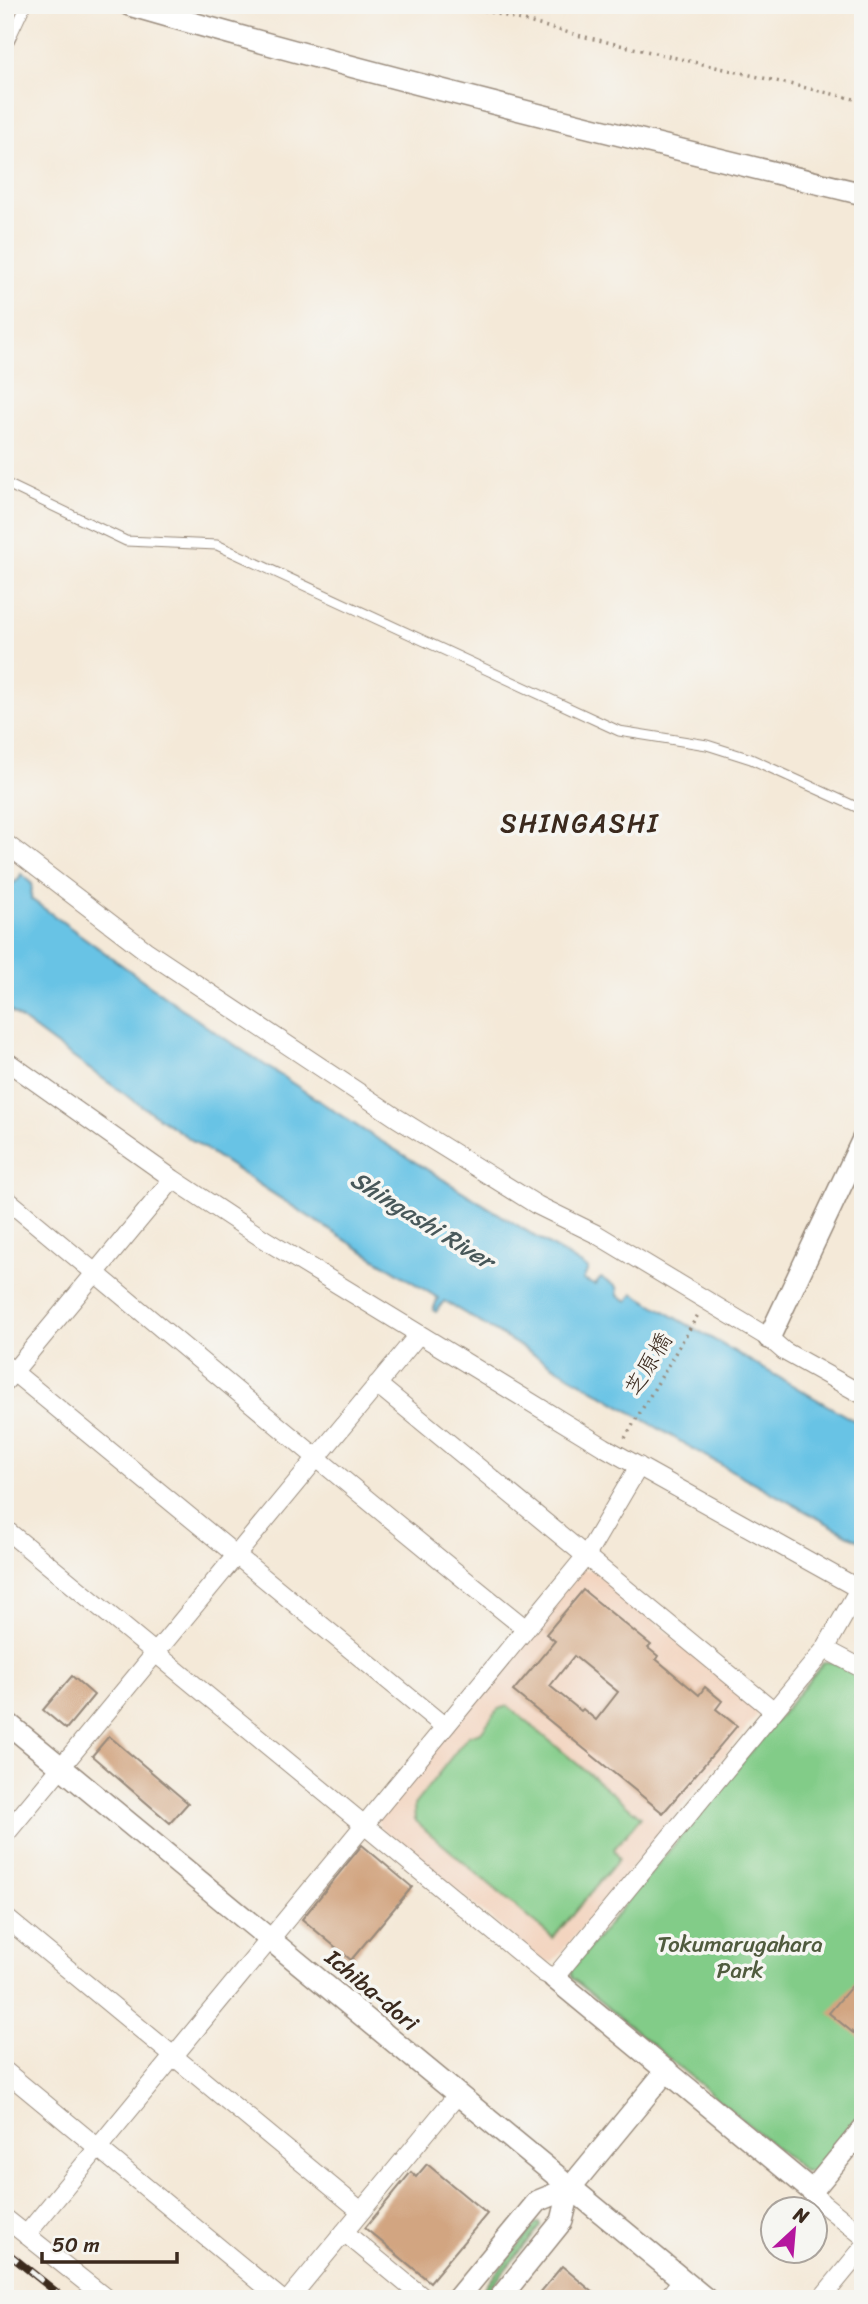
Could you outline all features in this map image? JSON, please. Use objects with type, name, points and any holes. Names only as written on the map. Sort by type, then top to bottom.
[{"type":"street","points":[[129,5],[529,114],[863,194]]},
{"type":"street","points":[[5,843],[145,950],[397,1118],[537,1205],[596,1234],[769,1338],[784,1351],[863,1395]]},
{"type":"street","points":[[5,1060],[173,1179],[262,1238],[604,1447],[859,1589],[825,1649],[554,1978]]},
{"type":"street","points":[[769,1338],[863,1139]]},
{"type":"street","points":[[173,1179],[8,1373],[445,1727]]},
{"type":"street","points":[[5,1198],[317,1456],[387,1518],[526,1629]]},
{"type":"street","points":[[5,1835],[419,1334]]},
{"type":"street","points":[[377,1384],[774,1711]]},
{"type":"street","points":[[26,2235],[586,1556],[639,1466]]},
{"type":"street","points":[[5,1529],[544,1973],[554,1978],[667,2070],[863,2236]]},
{"type":"street","points":[[825,1649],[863,1669]]},
{"type":"street","name":"Ichiba-dori","points":[[5,1721],[706,2299]]},
{"type":"street","points":[[5,1917],[361,2211]]},
{"type":"street","points":[[499,2299],[562,2221],[570,2188],[667,2070]]},
{"type":"street","points":[[5,2071],[281,2299]]},
{"type":"street","points":[[289,2299],[458,2094]]},
{"type":"street","points":[[812,2191],[863,2129]]},
{"type":"street","points":[[457,2299],[538,2201],[570,2188]]},
{"type":"street","points":[[5,2218],[107,2299]]},
{"type":"street","points":[[344,2232],[425,2299]]},
{"type":"street","points":[[821,2299],[863,2248]]},
{"type":"street","points":[[667,2299],[682,2280]]},
{"type":"lane","points":[[5,50],[26,5]]},
{"type":"lane","points":[[5,483],[126,541],[217,545],[619,730],[707,745],[751,759],[863,810]]},
{"type":"path","points":[[464,5],[581,36],[863,101]]},
{"type":"path","name":"芝原橋","points":[[625,1438],[702,1309]]},
{"type":"shaded area","points":[[582,1570],[592,1570],[756,1707],[757,1715],[553,1962],[545,1963],[379,1826],[377,1817]]},
{"type":"green space","name":"Tokumarugahara Park","points":[[824,1662],[832,1662],[863,1678],[863,2113],[815,2171],[804,2171],[572,1978],[571,1970]]},
{"type":"green space","points":[[508,1706],[641,1817],[614,1849],[619,1859],[553,1938],[415,1821],[414,1805],[468,1736],[481,1732],[498,1709]]},
{"type":"green space","points":[[537,2223],[541,2226],[481,2299],[475,2299]]},
{"type":"water","name":"Shingashi River","points":[[21,874],[32,884],[31,899],[206,1026],[360,1128],[588,1269],[583,1280],[595,1285],[601,1278],[617,1287],[618,1296],[628,1301],[633,1293],[863,1426],[863,1543],[705,1456],[444,1301],[436,1312],[433,1310],[438,1298],[218,1157],[110,1084],[5,1007],[5,879],[12,884]]},
{"type":"building","points":[[583,1590],[651,1645],[648,1648],[658,1656],[656,1659],[699,1695],[705,1687],[722,1701],[716,1709],[737,1726],[663,1813],[513,1691],[555,1641],[546,1634]],"holes":[[[574,1656],[618,1692],[596,1720],[550,1686]]]},
{"type":"building","points":[[72,1676],[94,1695],[66,1729],[43,1710]]},
{"type":"building","points":[[109,1736],[188,1803],[170,1823],[92,1756]]},
{"type":"building","points":[[362,1845],[412,1887],[351,1960],[302,1919]]},
{"type":"building","points":[[855,1982],[863,1988],[863,2041],[829,2013]]},
{"type":"building","points":[[427,2164],[487,2214],[430,2282],[365,2228],[411,2172],[416,2177]]},
{"type":"building","points":[[562,2266],[601,2299],[535,2299]]},
{"type":"railway","points":[[5,2251],[65,2299]]},
{"type":"district","name":"SHINGASHI","points":[[580,823]]}]
